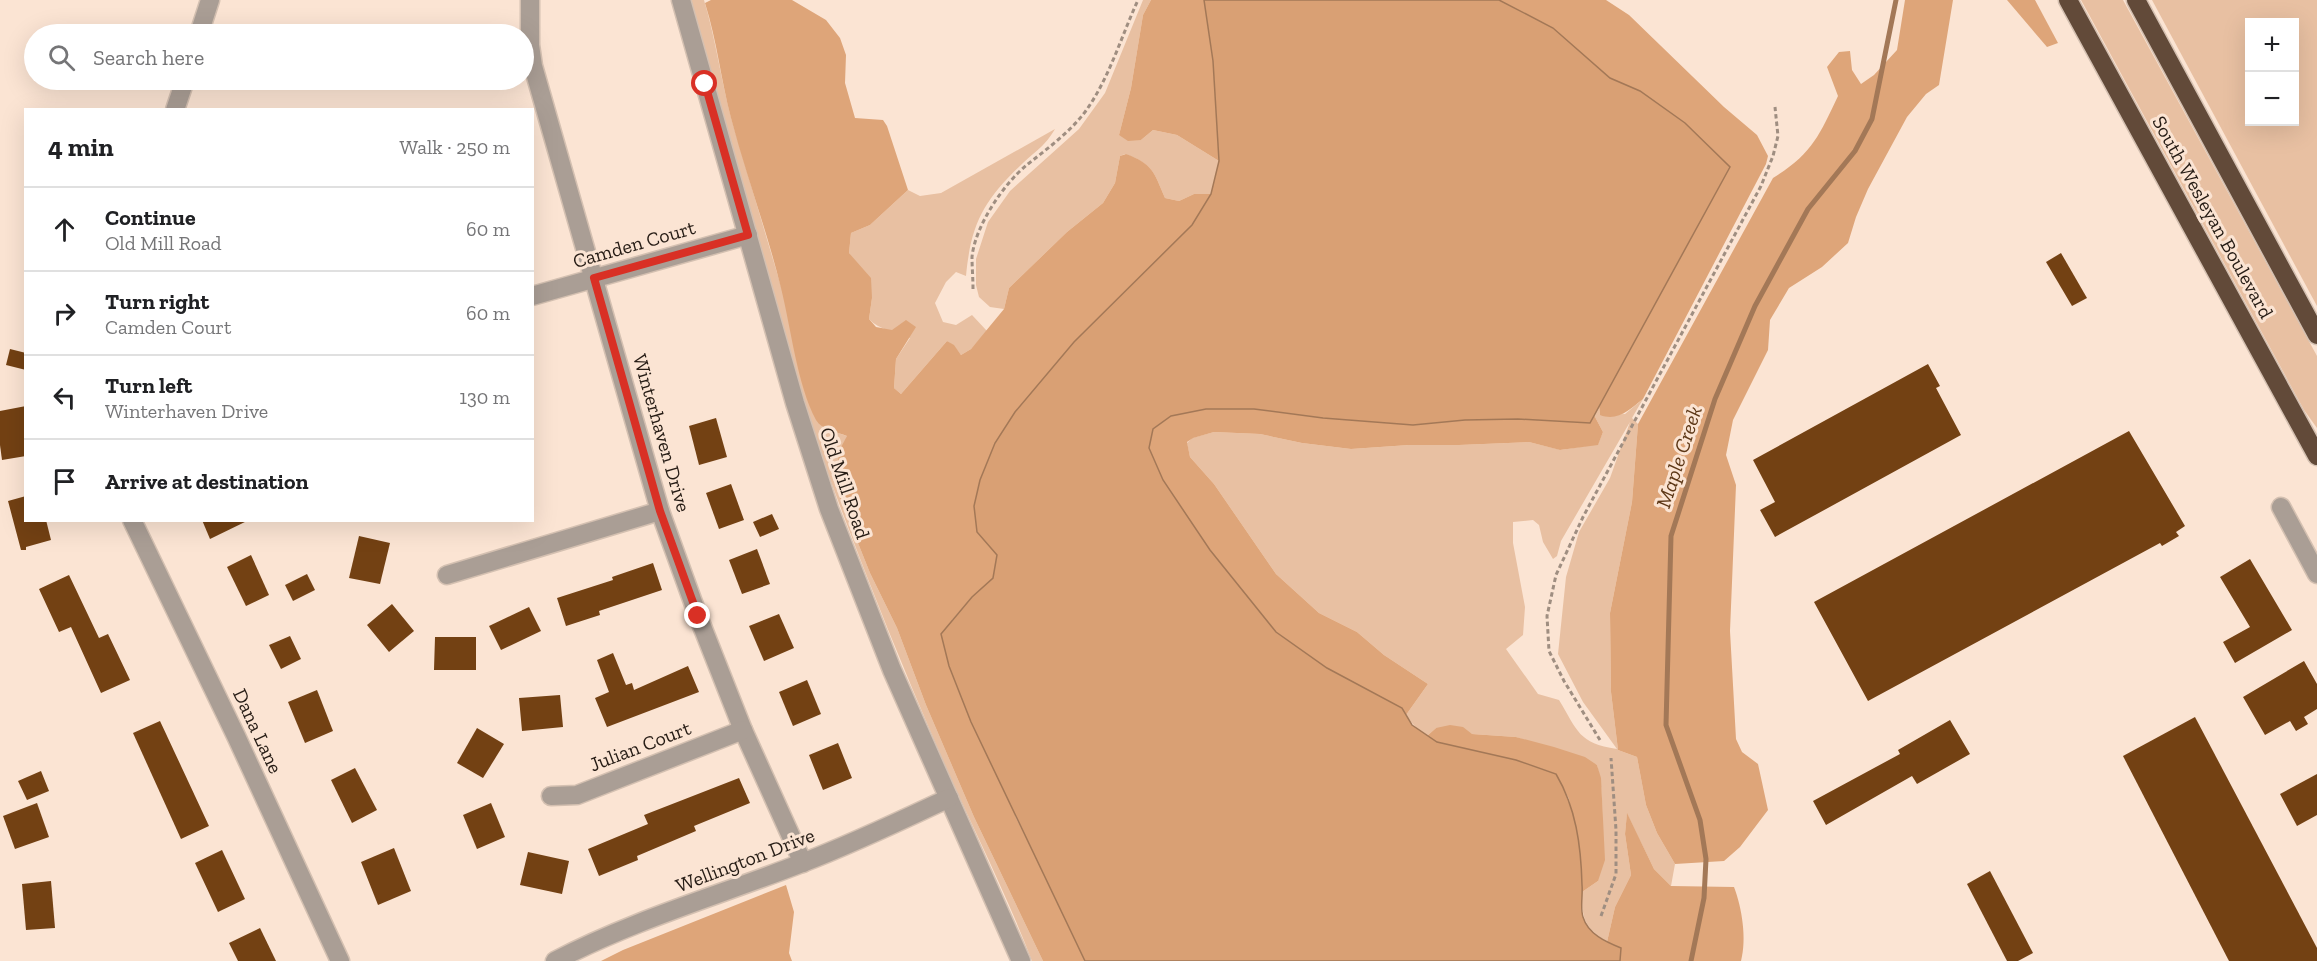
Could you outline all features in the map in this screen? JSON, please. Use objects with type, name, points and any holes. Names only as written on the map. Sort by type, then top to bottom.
[{"type":"highway","name":"South Wesleyan Boulevard","points":[[2068,0],[2317,456]]},
{"type":"highway","name":"South Wesleyan Boulevard","points":[[2136,0],[2317,335]]},
{"type":"street","points":[[202,24],[210,0]]},
{"type":"street","name":"Winterhaven Drive","points":[[530,0],[530,24]]},
{"type":"street","name":"Old Mill Road","points":[[681,0],[795,403],[829,509],[892,670],[1021,961]]},
{"type":"street","name":"Winterhaven Drive","points":[[534,66],[660,511],[743,730],[803,863]]},
{"type":"street","points":[[176,108],[182,90]]},
{"type":"street","name":"Camden Court","points":[[534,295],[748,235]]},
{"type":"street","points":[[2281,507],[2317,574]]},
{"type":"street","points":[[447,575],[660,511]]},
{"type":"street","name":"Dana Lane","points":[[133,522],[236,736],[340,961]]},
{"type":"street","name":"Julian Court","points":[[551,796],[577,795],[743,730]]},
{"type":"street","name":"Wellington Drive","points":[[555,961],[580,948],[654,918],[851,844],[949,798]]},
{"type":"path","points":[[973,289],[972,255],[978,232],[987,214],[1026,165],[1045,153],[1066,134],[1085,111],[1102,81],[1138,0]]},
{"type":"path","points":[[1600,740],[1564,681],[1549,651],[1547,616],[1556,575],[1583,516],[1761,186],[1778,136],[1775,106]]},
{"type":"path","points":[[1601,916],[1616,874],[1616,830],[1611,758]]},
{"type":"shaded area","points":[[691,0],[704,0],[732,121],[823,428],[847,436],[836,488],[870,573],[897,628],[926,705],[974,817],[1043,961],[1032,961],[921,710],[827,472],[813,432]]},
{"type":"shaded area","points":[[711,0],[792,0],[826,20],[840,38],[846,55],[845,83],[855,118],[883,120],[887,126],[908,190],[870,225],[851,233],[849,253],[871,278],[872,298],[869,319],[876,327],[892,330],[906,320],[916,327],[896,359],[894,388],[901,394],[947,341],[954,345],[961,355],[971,349],[1004,309],[1009,288],[1067,232],[1103,203],[1115,183],[1120,156],[1126,154],[1147,165],[1155,175],[1165,198],[1179,201],[1194,194],[1211,194],[1192,225],[1074,342],[1015,412],[995,443],[980,480],[977,532],[997,555],[993,578],[952,620],[1016,818],[1053,890],[1085,961],[1043,961],[974,817],[926,705],[897,628],[870,573],[836,488],[839,451],[847,436],[826,428],[816,420],[804,390],[785,304],[728,104],[705,3]]},
{"type":"shaded area","points":[[1143,0],[1151,0],[1143,15],[1131,88],[1119,135],[1141,140],[1153,130],[1177,135],[1219,161],[1211,194],[1194,194],[1179,201],[1165,198],[1155,175],[1147,165],[1125,154],[1120,156],[1115,183],[1103,203],[1067,232],[1009,288],[1004,309],[990,307],[979,297],[976,285],[976,259],[988,222],[1010,191],[1079,129],[1105,93]]},
{"type":"shaded area","points":[[1151,0],[1204,0],[1213,61],[1219,161],[1177,135],[1153,130],[1141,140],[1128,141],[1119,135],[1131,88],[1143,15]]},
{"type":"shaded area","points":[[1204,0],[1499,0],[1553,28],[1610,78],[1640,91],[1685,123],[1730,167],[1590,423],[1518,419],[1465,420],[1413,425],[1323,418],[1254,409],[1206,409],[1171,416],[1153,429],[1149,448],[1163,480],[1210,550],[1276,632],[1327,668],[1402,708],[1412,725],[1437,742],[1516,760],[1556,774],[1568,800],[1576,827],[1585,923],[1593,933],[1621,948],[1620,961],[1085,961],[971,722],[949,666],[941,634],[972,597],[993,578],[997,555],[977,532],[974,506],[980,480],[995,443],[1015,412],[1074,342],[1192,225],[1211,194],[1219,161],[1213,61]]},
{"type":"shaded area","points":[[1499,0],[1606,0],[1629,15],[1724,107],[1757,135],[1768,156],[1766,164],[1643,399],[1618,416],[1600,415],[1599,405],[1730,167],[1685,123],[1640,91],[1610,78],[1585,57]]},
{"type":"shaded area","points":[[1905,0],[1953,0],[1939,85],[1926,94],[1907,117],[1868,189],[1848,243],[1822,267],[1789,288],[1770,320],[1768,350],[1733,420],[1726,455],[1736,485],[1730,631],[1736,739],[1742,752],[1758,764],[1768,810],[1740,847],[1724,861],[1675,864],[1657,833],[1646,805],[1637,757],[1618,750],[1611,692],[1610,613],[1632,502],[1638,424],[1773,178],[1806,152],[1825,122],[1838,96],[1827,67],[1839,52],[1850,51],[1852,70],[1861,84],[1874,75],[1897,50]]},
{"type":"shaded area","points":[[2007,0],[2035,0],[2058,43],[2047,47]]},
{"type":"shaded area","points":[[2081,0],[2123,0],[2317,356],[2317,428],[2304,410]]},
{"type":"shaded area","points":[[2152,0],[2317,0],[2317,306]]},
{"type":"shaded area","points":[[1055,129],[1044,144],[1010,176],[990,200],[976,226],[966,276],[956,272],[946,282],[935,303],[943,322],[956,325],[972,315],[987,331],[971,349],[961,355],[947,341],[901,394],[894,388],[896,359],[910,338],[883,328],[869,319],[872,298],[849,253],[851,233],[870,225],[908,190],[920,196],[941,193]]},
{"type":"shaded area","points":[[1643,399],[1632,418],[1638,424],[1632,502],[1610,613],[1611,692],[1618,750],[1637,757],[1646,805],[1657,833],[1675,864],[1671,886],[1654,869],[1627,814],[1625,834],[1631,875],[1615,907],[1607,942],[1589,927],[1584,916],[1582,902],[1582,892],[1598,881],[1602,793],[1597,765],[1516,737],[1472,734],[1436,728],[1427,736],[1406,715],[1428,684],[1384,655],[1357,632],[1319,613],[1276,574],[1214,484],[1190,457],[1187,443],[1192,438],[1214,432],[1260,434],[1302,443],[1351,449],[1529,442],[1561,450],[1598,444],[1603,432],[1594,415],[1599,405],[1600,415],[1625,414]],"holes":[[[1630,422],[1610,478],[1579,532],[1566,577],[1558,654],[1583,702],[1617,749],[1594,743],[1580,734],[1559,700],[1538,694],[1506,649],[1523,635],[1525,607],[1513,543],[1513,522],[1533,520],[1539,525],[1543,542],[1553,559],[1557,556],[1561,541]]]},
{"type":"shaded area","points":[[1206,409],[1254,409],[1323,418],[1413,425],[1465,420],[1518,419],[1589,423],[1594,415],[1603,432],[1598,445],[1560,450],[1529,442],[1351,449],[1302,443],[1260,434],[1214,432],[1187,442],[1190,457],[1214,484],[1276,574],[1319,613],[1357,632],[1384,655],[1428,684],[1406,715],[1401,708],[1327,668],[1276,632],[1210,550],[1163,480],[1149,448],[1153,429],[1171,416]]},
{"type":"shaded area","points":[[1450,725],[1463,727],[1472,734],[1516,737],[1554,747],[1585,757],[1597,765],[1601,778],[1605,860],[1598,881],[1582,892],[1569,799],[1556,774],[1516,760],[1437,742],[1427,736],[1436,728]]},
{"type":"shaded area","points":[[1627,813],[1654,869],[1671,886],[1734,887],[1743,924],[1744,943],[1741,961],[1620,961],[1621,948],[1607,942],[1615,907],[1631,875],[1625,834]]},
{"type":"shaded area","points":[[786,885],[794,912],[789,953],[792,961],[601,961],[623,950]]},
{"type":"building","points":[[2061,253],[2087,298],[2072,306],[2046,262]]},
{"type":"building","points":[[10,349],[24,352],[24,370],[6,365]]},
{"type":"building","points":[[1928,364],[1940,386],[1936,388],[1961,435],[1775,537],[1760,510],[1775,502],[1753,460]]},
{"type":"building","points":[[24,406],[24,456],[2,460],[0,411]]},
{"type":"building","points":[[716,418],[727,457],[699,465],[689,426]]},
{"type":"building","points":[[2129,431],[2185,526],[2176,532],[2179,536],[2162,546],[2160,543],[1868,701],[1814,602]]},
{"type":"building","points":[[731,484],[744,520],[719,529],[706,493]]},
{"type":"building","points":[[24,497],[24,522],[46,522],[51,540],[21,550],[8,501]]},
{"type":"building","points":[[772,514],[779,529],[760,537],[753,522]]},
{"type":"building","points":[[203,522],[245,522],[210,539]]},
{"type":"building","points":[[359,536],[390,543],[380,584],[349,578]]},
{"type":"building","points":[[757,549],[770,584],[742,594],[729,560]]},
{"type":"building","points":[[251,555],[269,595],[246,606],[227,567]]},
{"type":"building","points":[[2250,559],[2292,630],[2235,663],[2223,642],[2250,627],[2220,577]]},
{"type":"building","points":[[653,563],[662,590],[599,611],[600,615],[566,626],[557,598],[613,580],[612,577]]},
{"type":"building","points":[[307,574],[315,590],[293,601],[285,585]]},
{"type":"building","points":[[69,575],[99,638],[108,634],[130,680],[101,693],[71,627],[59,632],[39,589]]},
{"type":"building","points":[[392,604],[414,631],[389,652],[367,625]]},
{"type":"building","points":[[529,607],[541,631],[501,650],[489,626]]},
{"type":"building","points":[[779,614],[794,648],[764,661],[749,626]]},
{"type":"building","points":[[290,636],[301,659],[281,669],[269,645]]},
{"type":"building","points":[[435,637],[476,637],[476,670],[434,670]]},
{"type":"building","points":[[613,653],[626,685],[632,683],[634,690],[688,666],[699,692],[607,727],[595,698],[609,692],[597,660]]},
{"type":"building","points":[[2304,661],[2317,684],[2317,709],[2304,717],[2308,724],[2296,731],[2290,721],[2265,735],[2243,697]]},
{"type":"building","points":[[807,680],[821,714],[793,726],[779,692]]},
{"type":"building","points":[[317,690],[333,731],[305,743],[288,702]]},
{"type":"building","points":[[560,695],[563,727],[522,731],[519,698]]},
{"type":"building","points":[[2195,717],[2317,948],[2317,961],[2229,961],[2123,756]]},
{"type":"building","points":[[1950,720],[1970,754],[1917,784],[1912,776],[1826,825],[1813,801],[1900,754],[1898,750]]},
{"type":"building","points":[[160,721],[209,826],[181,839],[133,733]]},
{"type":"building","points":[[477,728],[504,744],[483,778],[457,763]]},
{"type":"building","points":[[838,743],[852,778],[823,790],[809,755]]},
{"type":"building","points":[[355,768],[377,810],[352,823],[331,780]]},
{"type":"building","points":[[41,771],[49,791],[27,800],[18,781]]},
{"type":"building","points":[[2317,774],[2317,815],[2297,826],[2280,794]]},
{"type":"building","points":[[739,778],[750,803],[694,826],[696,831],[637,856],[638,860],[599,876],[588,849],[648,824],[644,815]]},
{"type":"building","points":[[37,803],[49,837],[15,849],[3,816]]},
{"type":"building","points":[[491,803],[505,837],[477,849],[463,815]]},
{"type":"building","points":[[394,848],[411,891],[378,905],[361,862]]},
{"type":"building","points":[[222,850],[245,899],[218,912],[195,863]]},
{"type":"building","points":[[528,852],[569,861],[562,894],[520,885]]},
{"type":"building","points":[[1990,871],[2033,953],[2018,961],[2007,961],[1967,884]]},
{"type":"building","points":[[51,881],[55,928],[26,930],[22,884]]},
{"type":"building","points":[[260,928],[276,961],[238,961],[229,943]]},
{"type":"waterway","name":"Maple Creek","points":[[1691,961],[1704,898],[1706,859],[1700,820],[1666,725],[1671,536],[1715,399],[1755,306],[1808,209],[1855,151],[1872,119],[1896,0]]},
{"type":"route","points":[[698,616],[660,511],[594,278],[748,235],[705,84]]}]
